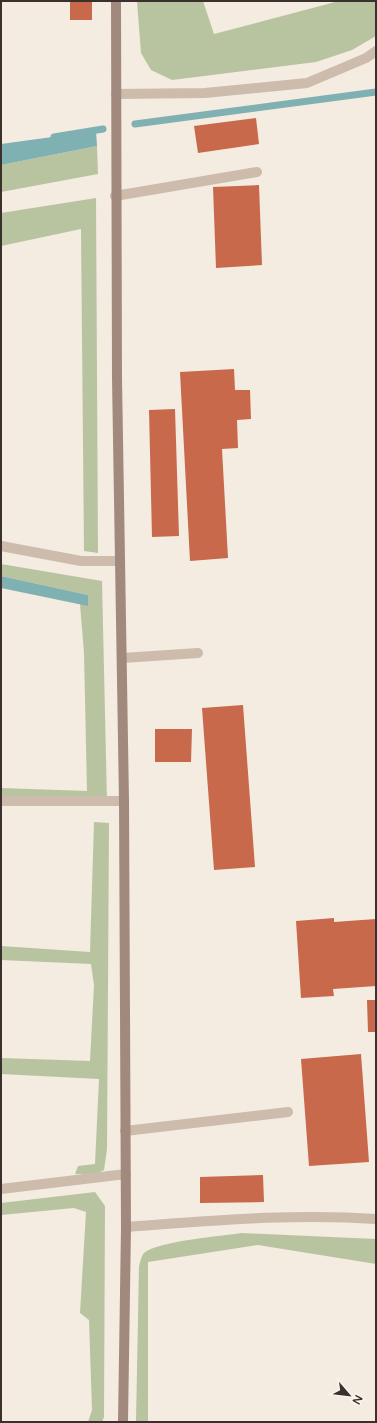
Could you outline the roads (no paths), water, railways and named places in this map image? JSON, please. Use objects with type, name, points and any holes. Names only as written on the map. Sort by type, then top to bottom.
[{"type":"street","points":[[116,1],[115,196],[119,561],[124,801],[126,1174],[123,1422]]},
{"type":"street","points":[[116,94],[205,92],[307,83],[366,58],[376,51]]},
{"type":"street","points":[[115,196],[257,172]]},
{"type":"street","points":[[1,546],[81,561],[119,561]]},
{"type":"street","points":[[122,658],[198,653]]},
{"type":"street","points":[[1,801],[124,801]]},
{"type":"street","points":[[125,1131],[288,1112]]},
{"type":"street","points":[[1,1189],[126,1174]]},
{"type":"street","points":[[126,1227],[233,1219],[333,1216],[376,1219]]},
{"type":"water","points":[[96,131],[97,146],[1,165],[1,144]]},
{"type":"water","points":[[1,576],[88,595],[88,606],[1,588]]},
{"type":"waterway","points":[[135,124],[376,92]]},
{"type":"waterway","points":[[54,137],[103,129]]}]
